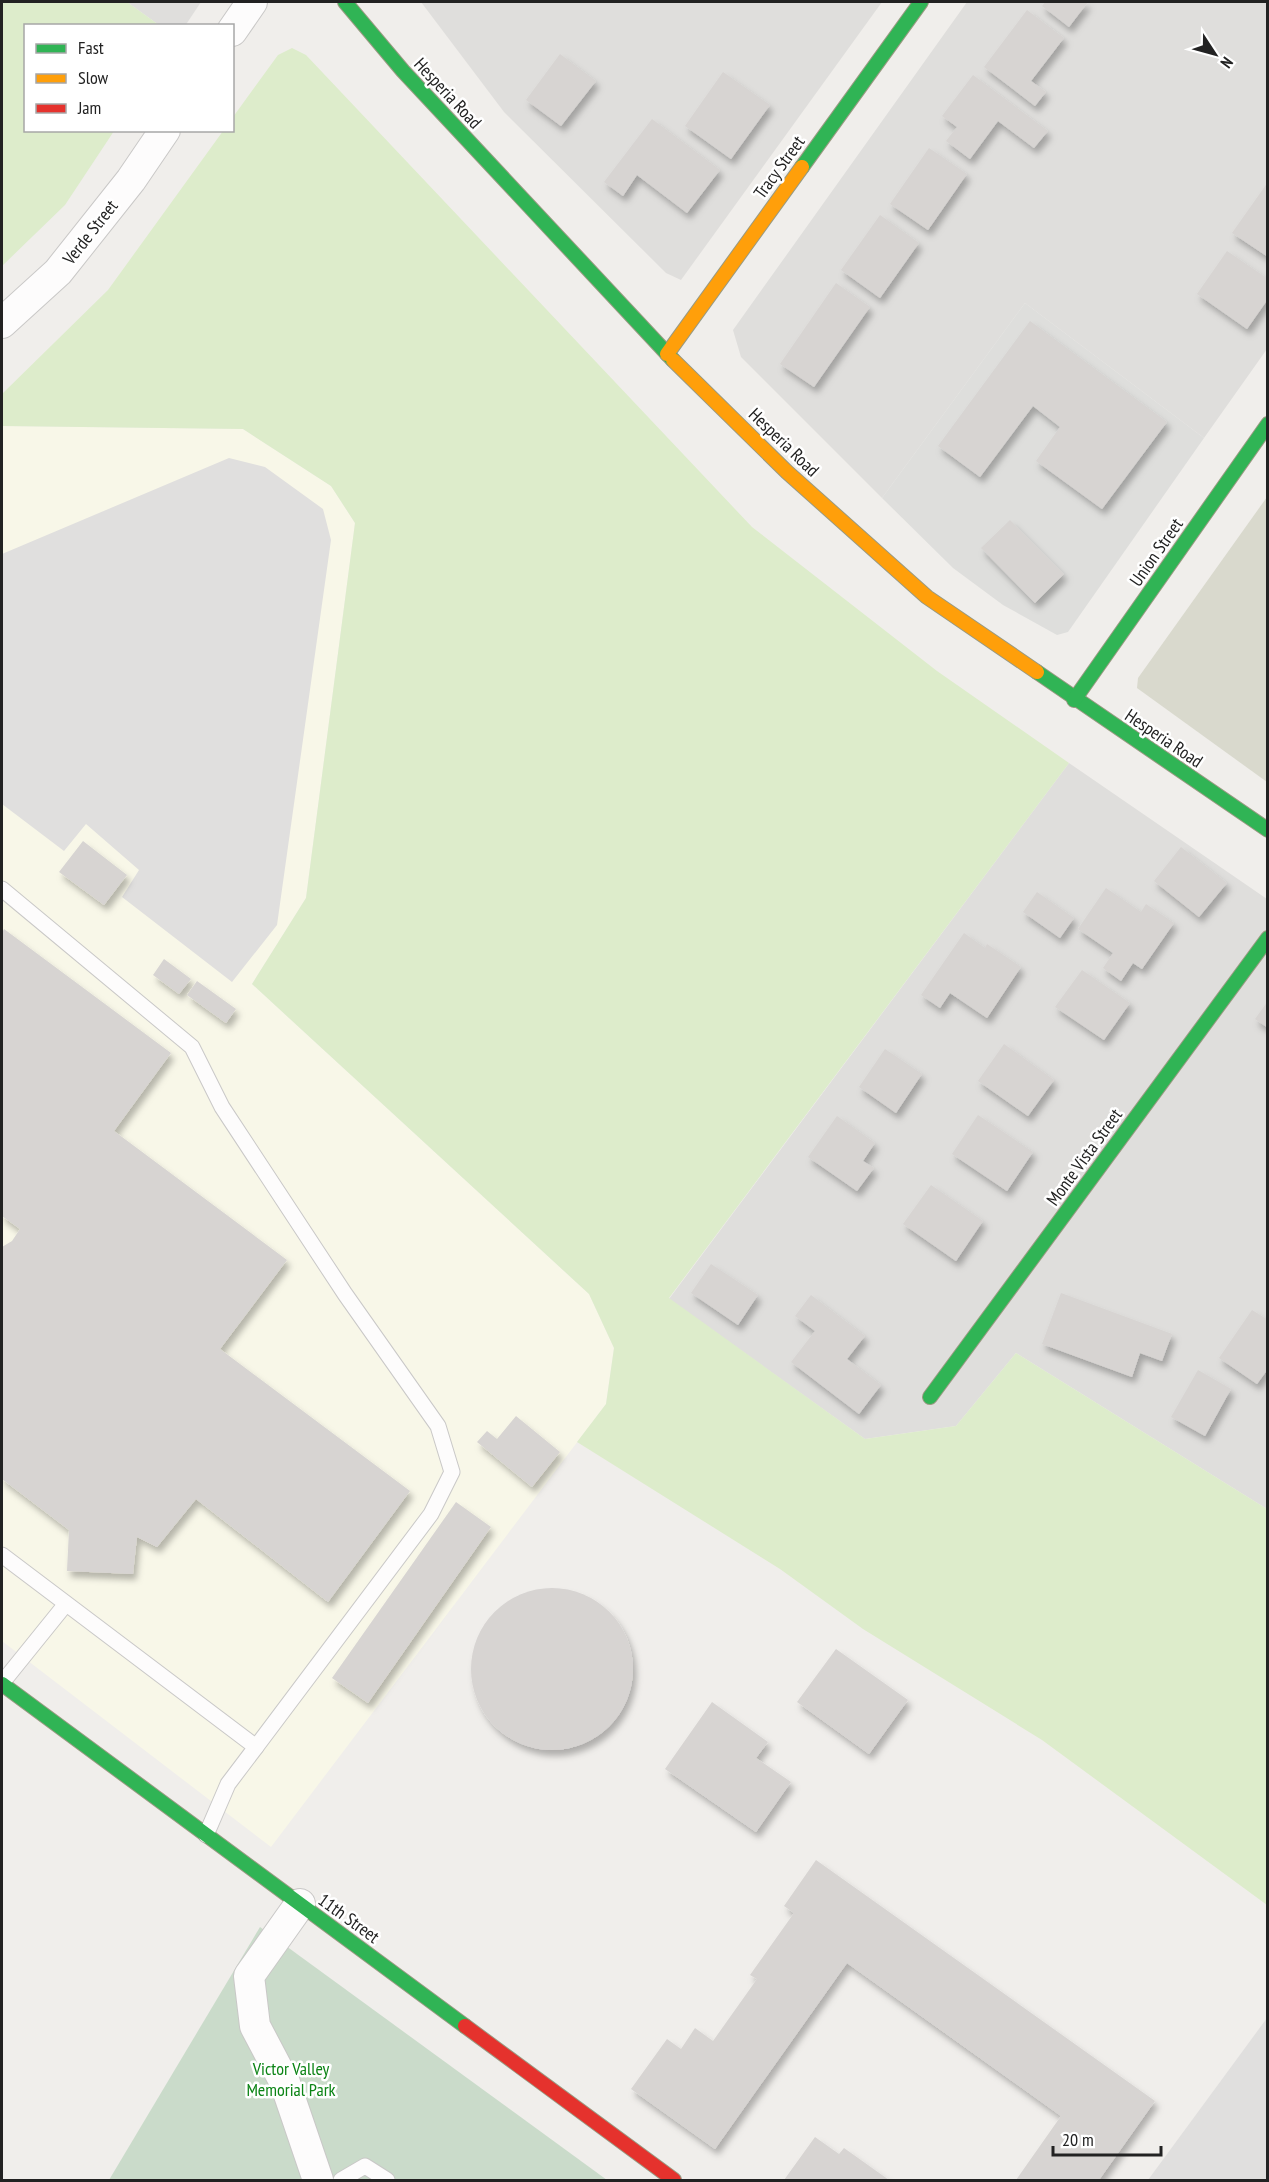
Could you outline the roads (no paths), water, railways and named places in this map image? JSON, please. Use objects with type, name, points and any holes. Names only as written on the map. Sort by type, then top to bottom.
[{"type":"street","points":[[234,28],[252,2]]},
{"type":"street","name":"Hesperia Road","points":[[345,2],[403,71],[667,354],[787,472],[927,597],[1074,700],[1268,830]]},
{"type":"street","name":"Tracy Street","points":[[667,354],[921,2]]},
{"type":"street","name":"Verde Street","points":[[2,322],[58,272],[131,180],[164,132]]},
{"type":"street","name":"Union Street","points":[[1074,700],[1268,424]]},
{"type":"street","name":"Monte Vista Street","points":[[930,1397],[1268,939]]},
{"type":"street","name":"11th Street","points":[[2,1683],[675,2181]]},
{"type":"street","points":[[300,1904],[249,1976],[255,2026],[285,2083],[318,2181]]},
{"type":"lane","points":[[2,889],[192,1047],[222,1107],[345,1294],[438,1426],[452,1472],[431,1514],[228,1784],[206,1835]]},
{"type":"lane","points":[[2,1555],[65,1605],[256,1747]]},
{"type":"lane","points":[[2,1683],[65,1605]]},
{"type":"lane","points":[[341,2181],[365,2166],[387,2181]]},
{"type":"park label","name":"Victor Valley Memorial Park","points":[[291,2078]]}]
